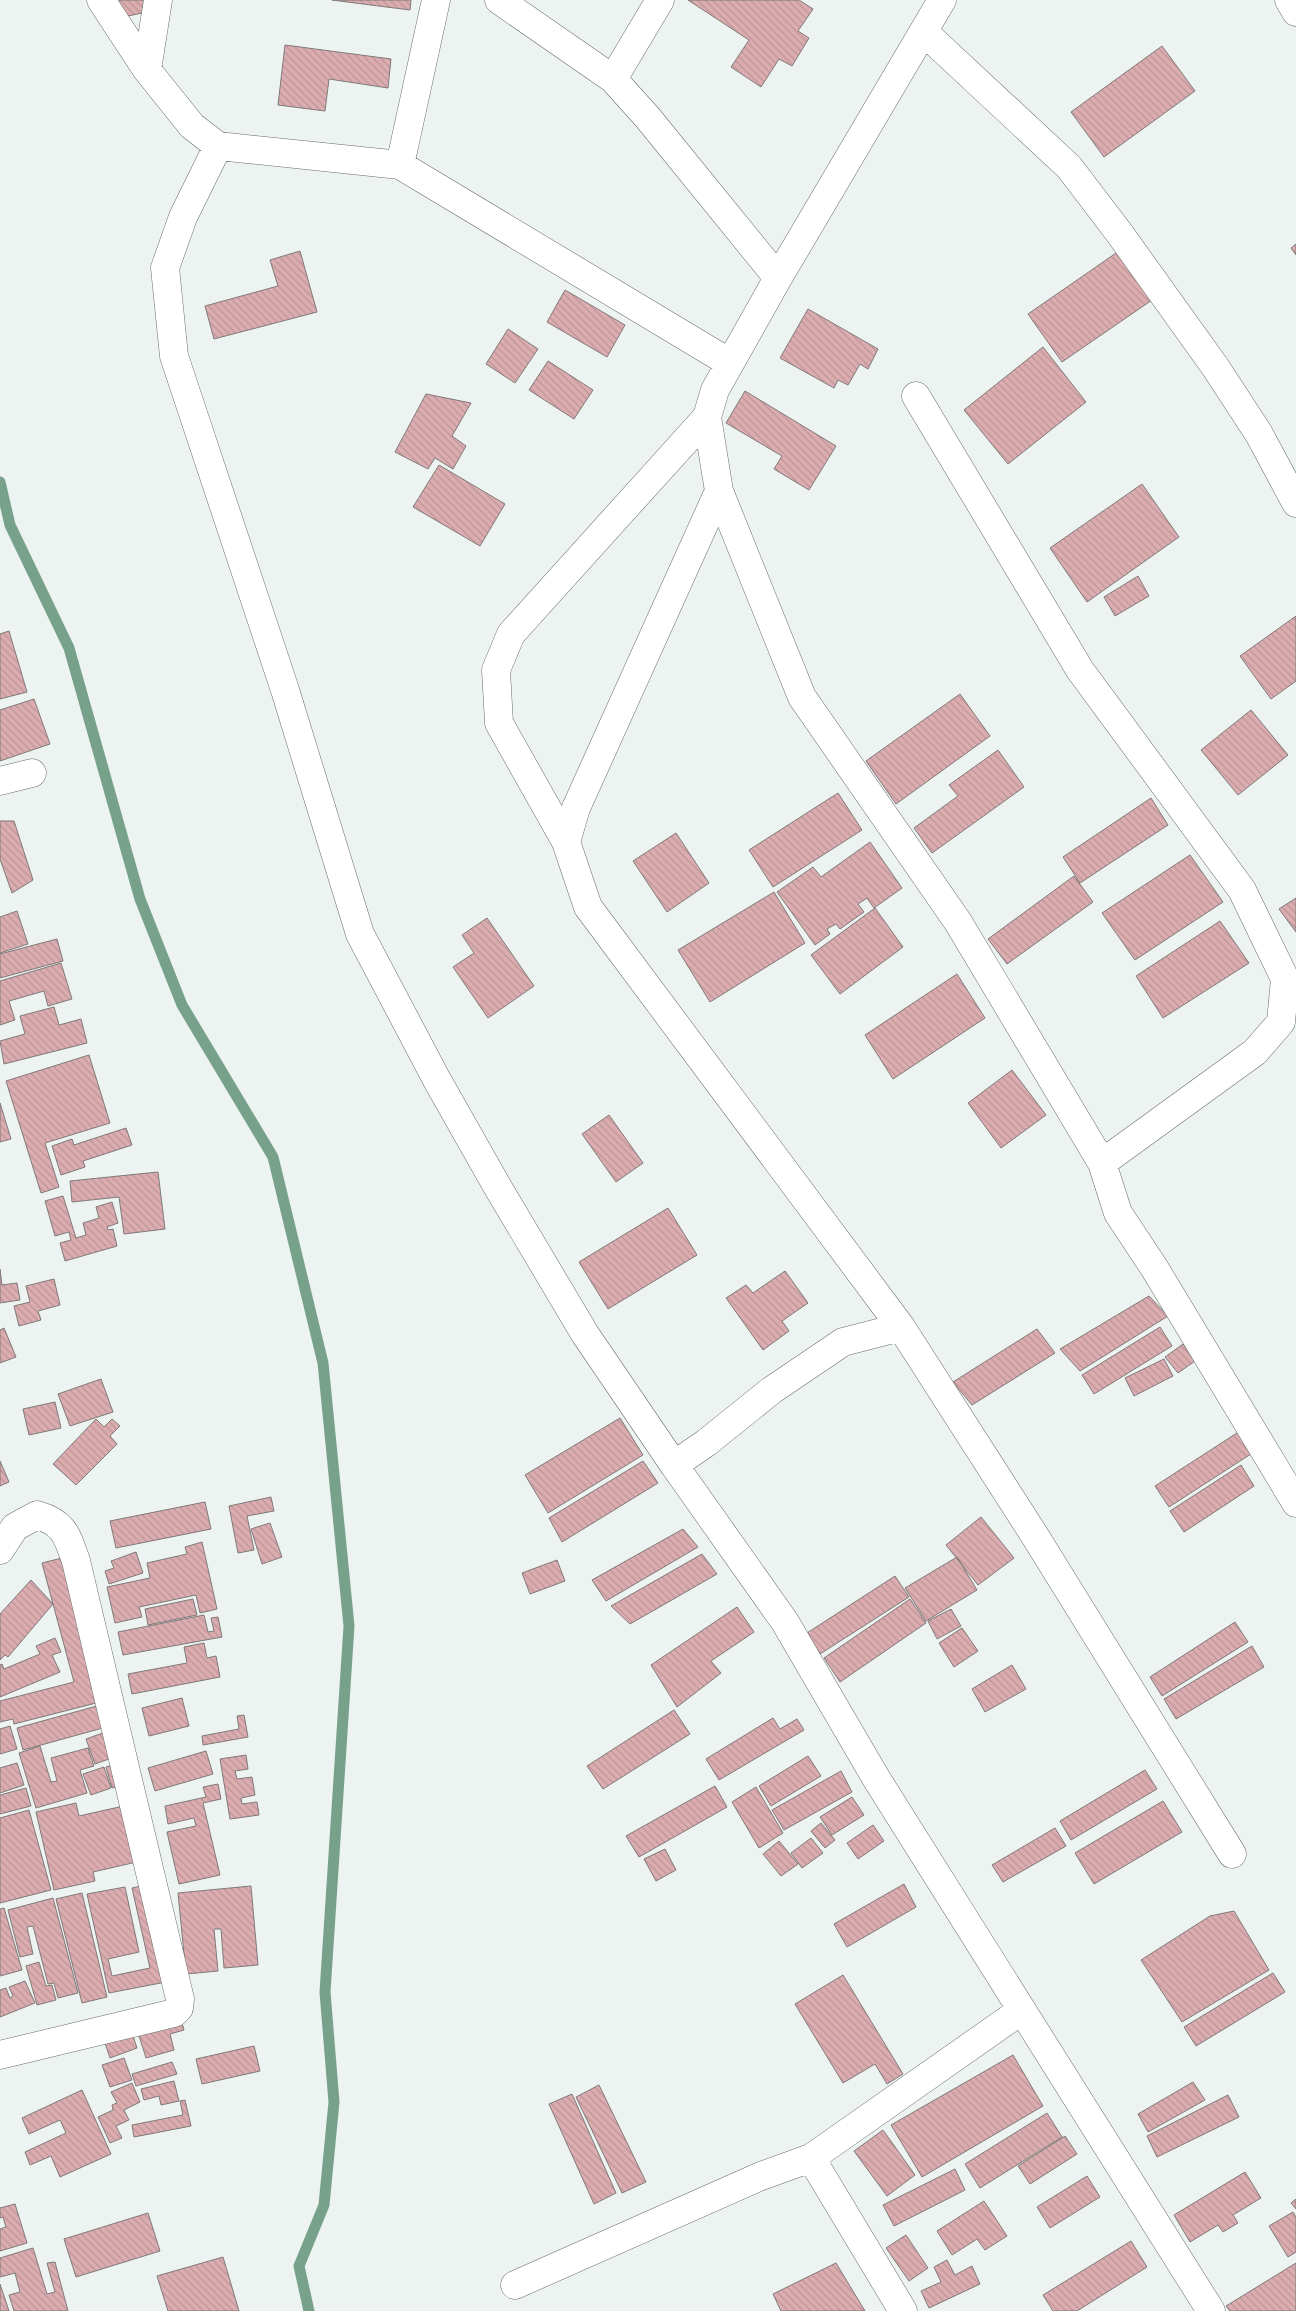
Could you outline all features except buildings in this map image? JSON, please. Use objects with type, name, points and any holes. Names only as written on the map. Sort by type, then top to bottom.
[{"type":"street","points":[[100,0],[147,70],[192,126],[218,146],[400,165],[730,363]]},
{"type":"street","points":[[147,70],[158,0]]},
{"type":"street","points":[[400,165],[436,0]]},
{"type":"street","points":[[499,0],[613,79],[648,118],[778,278]]},
{"type":"street","points":[[613,79],[660,0]]},
{"type":"street","points":[[942,0],[730,363],[715,390],[707,417],[511,634],[496,670],[499,723],[566,842],[588,907],[901,1327],[1035,1536],[1232,1854]]},
{"type":"street","points":[[1289,0],[1296,12]]},
{"type":"street","points":[[924,32],[1069,167],[1120,234],[1216,368],[1259,434],[1296,503]]},
{"type":"street","points":[[218,146],[183,217],[165,268],[174,356],[285,690],[360,934],[437,1080],[497,1186],[585,1334],[674,1465],[785,1622],[876,1778],[1210,2311]]},
{"type":"street","points":[[916,396],[1080,670],[1242,890],[1285,979],[1281,1022],[1255,1052],[1102,1163]]},
{"type":"street","points":[[707,417],[719,491],[802,697],[958,922],[1102,1163],[1118,1213],[1155,1268],[1296,1503]]},
{"type":"street","points":[[566,842],[576,808],[719,491]]},
{"type":"street","points":[[0,781],[32,773]]},
{"type":"street","points":[[674,1465],[706,1443],[772,1390],[843,1342],[901,1327]]},
{"type":"street","points":[[0,1550],[15,1527],[38,1515],[54,1520],[68,1537],[78,1570],[180,1999],[179,2008],[174,2012],[0,2055]]},
{"type":"street","points":[[515,2285],[761,2176],[811,2158],[1022,2010]]},
{"type":"street","points":[[811,2158],[903,2311]]},
{"type":"waterway","points":[[0,482],[10,525],[69,648],[140,899],[182,1005],[273,1157],[323,1363],[349,1626],[325,1992],[334,2102],[324,2205],[299,2266],[309,2311]]}]
